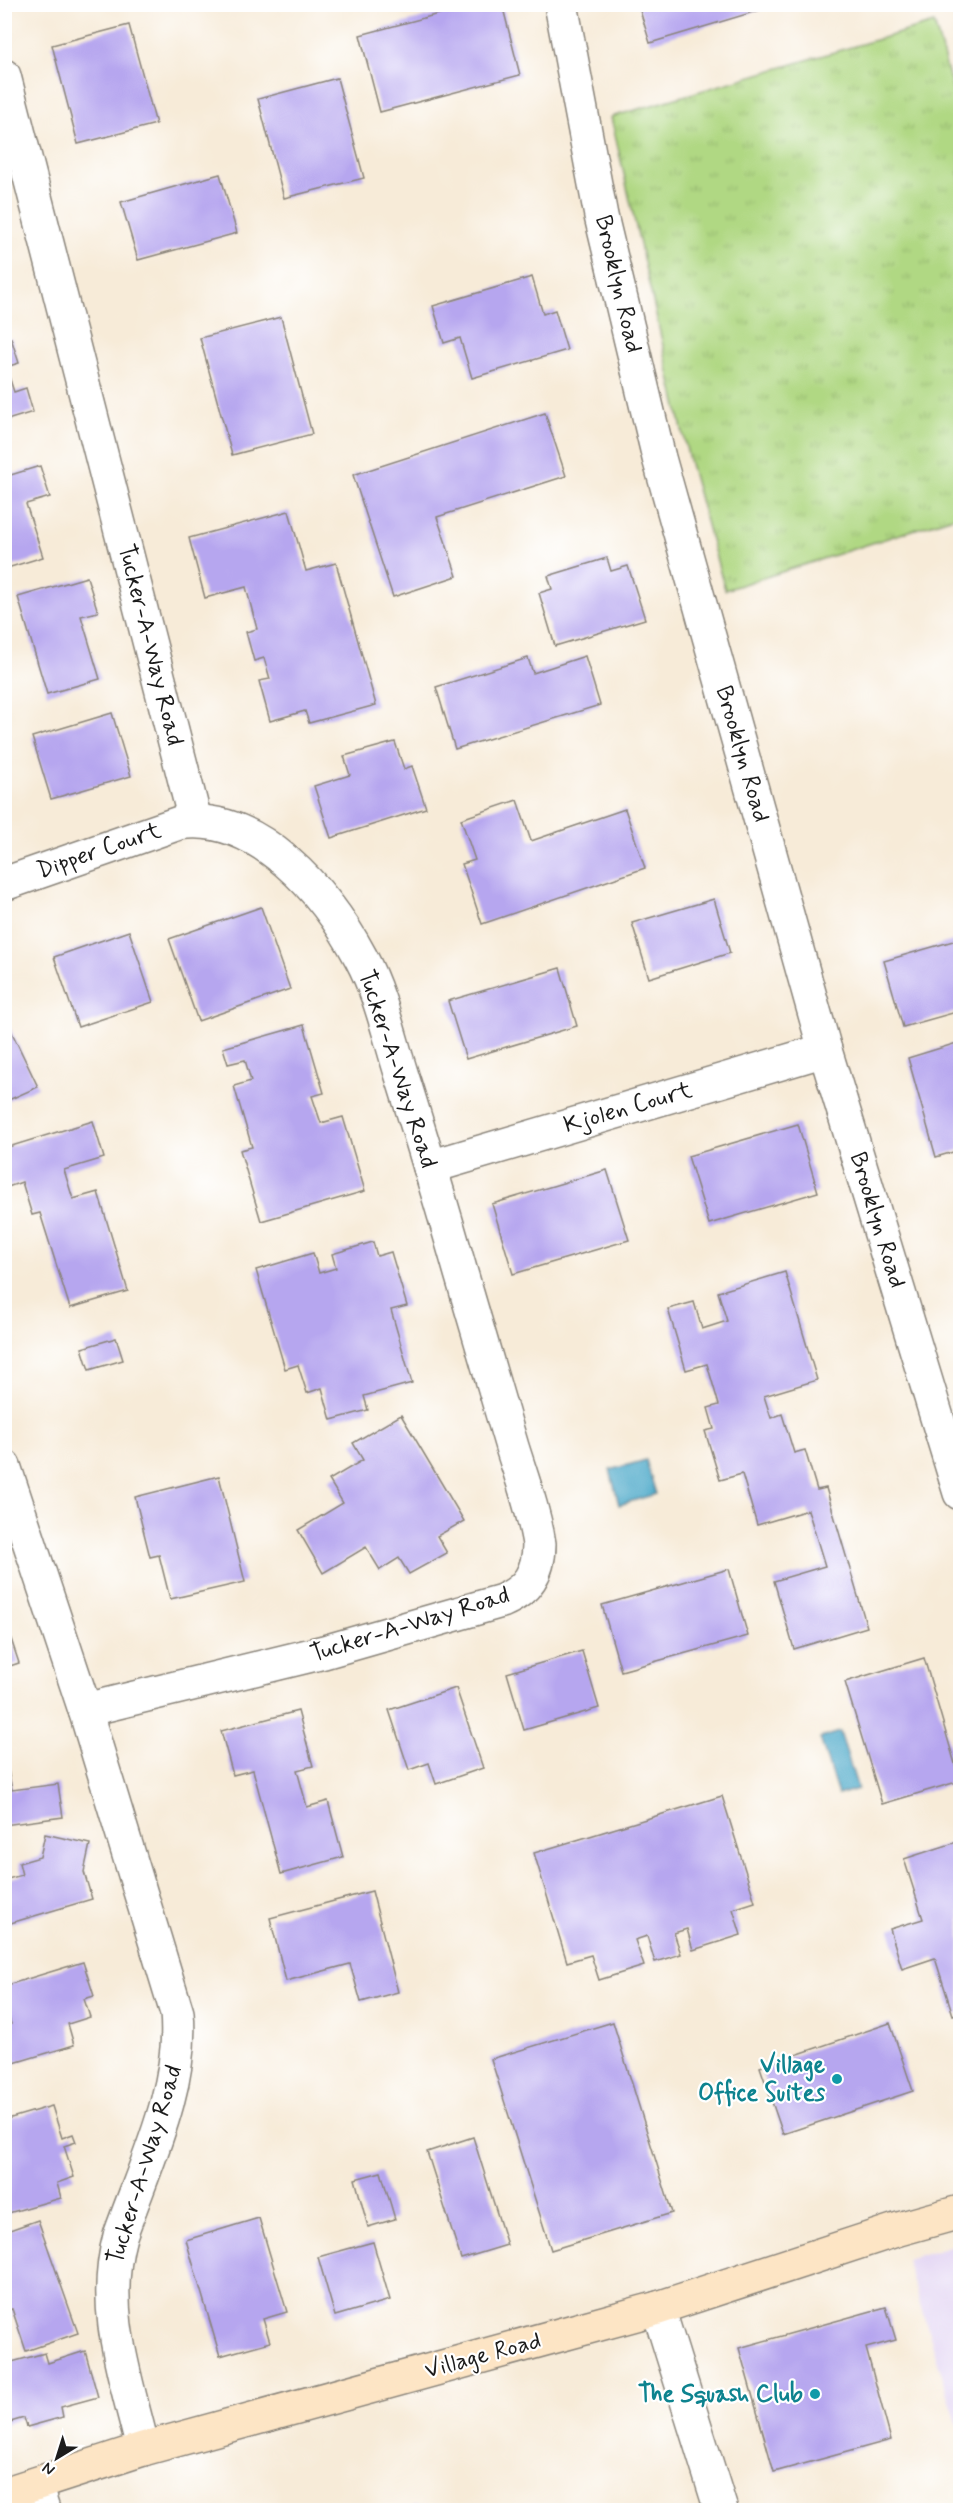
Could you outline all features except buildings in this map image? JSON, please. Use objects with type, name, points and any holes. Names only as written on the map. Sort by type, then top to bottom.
[{"type":"main road","name":"Village Road","points":[[27,2496],[143,2449],[658,2308],[898,2229],[960,2212]]},
{"type":"street","name":"Brooklyn Road","points":[[561,4],[601,216],[659,458],[825,1050],[960,1493]]},
{"type":"street","name":"Tucker-A-Way Road","points":[[4,76],[195,820],[213,821],[234,828],[277,854],[324,902],[361,958],[378,999],[430,1167],[538,1533],[539,1554],[534,1576],[520,1592],[502,1601],[324,1652],[85,1710]]},
{"type":"street","name":"Dipper Court","points":[[4,884],[179,823],[195,820]]},
{"type":"street","name":"Kjolen Court","points":[[430,1167],[825,1050]]},
{"type":"street","name":"Tucker-A-Way Road","points":[[4,1466],[85,1710],[173,1991],[180,2035],[171,2086],[120,2236],[114,2267],[112,2317],[143,2449]]},
{"type":"street","points":[[658,2308],[721,2511]]},
{"type":"shaded area","points":[[960,2243],[960,2433],[906,2259]]},
{"type":"green space","points":[[934,23],[960,115],[960,515],[725,590],[689,460],[611,117]]},
{"type":"water","points":[[646,1460],[656,1494],[619,1505],[610,1470]]},
{"type":"water","points":[[840,1732],[858,1789],[838,1795],[820,1738]]},
{"type":"place","name":"Village Office Suites","points":[[837,2079]]},
{"type":"place","name":"The Squash Club","points":[[815,2394]]}]
